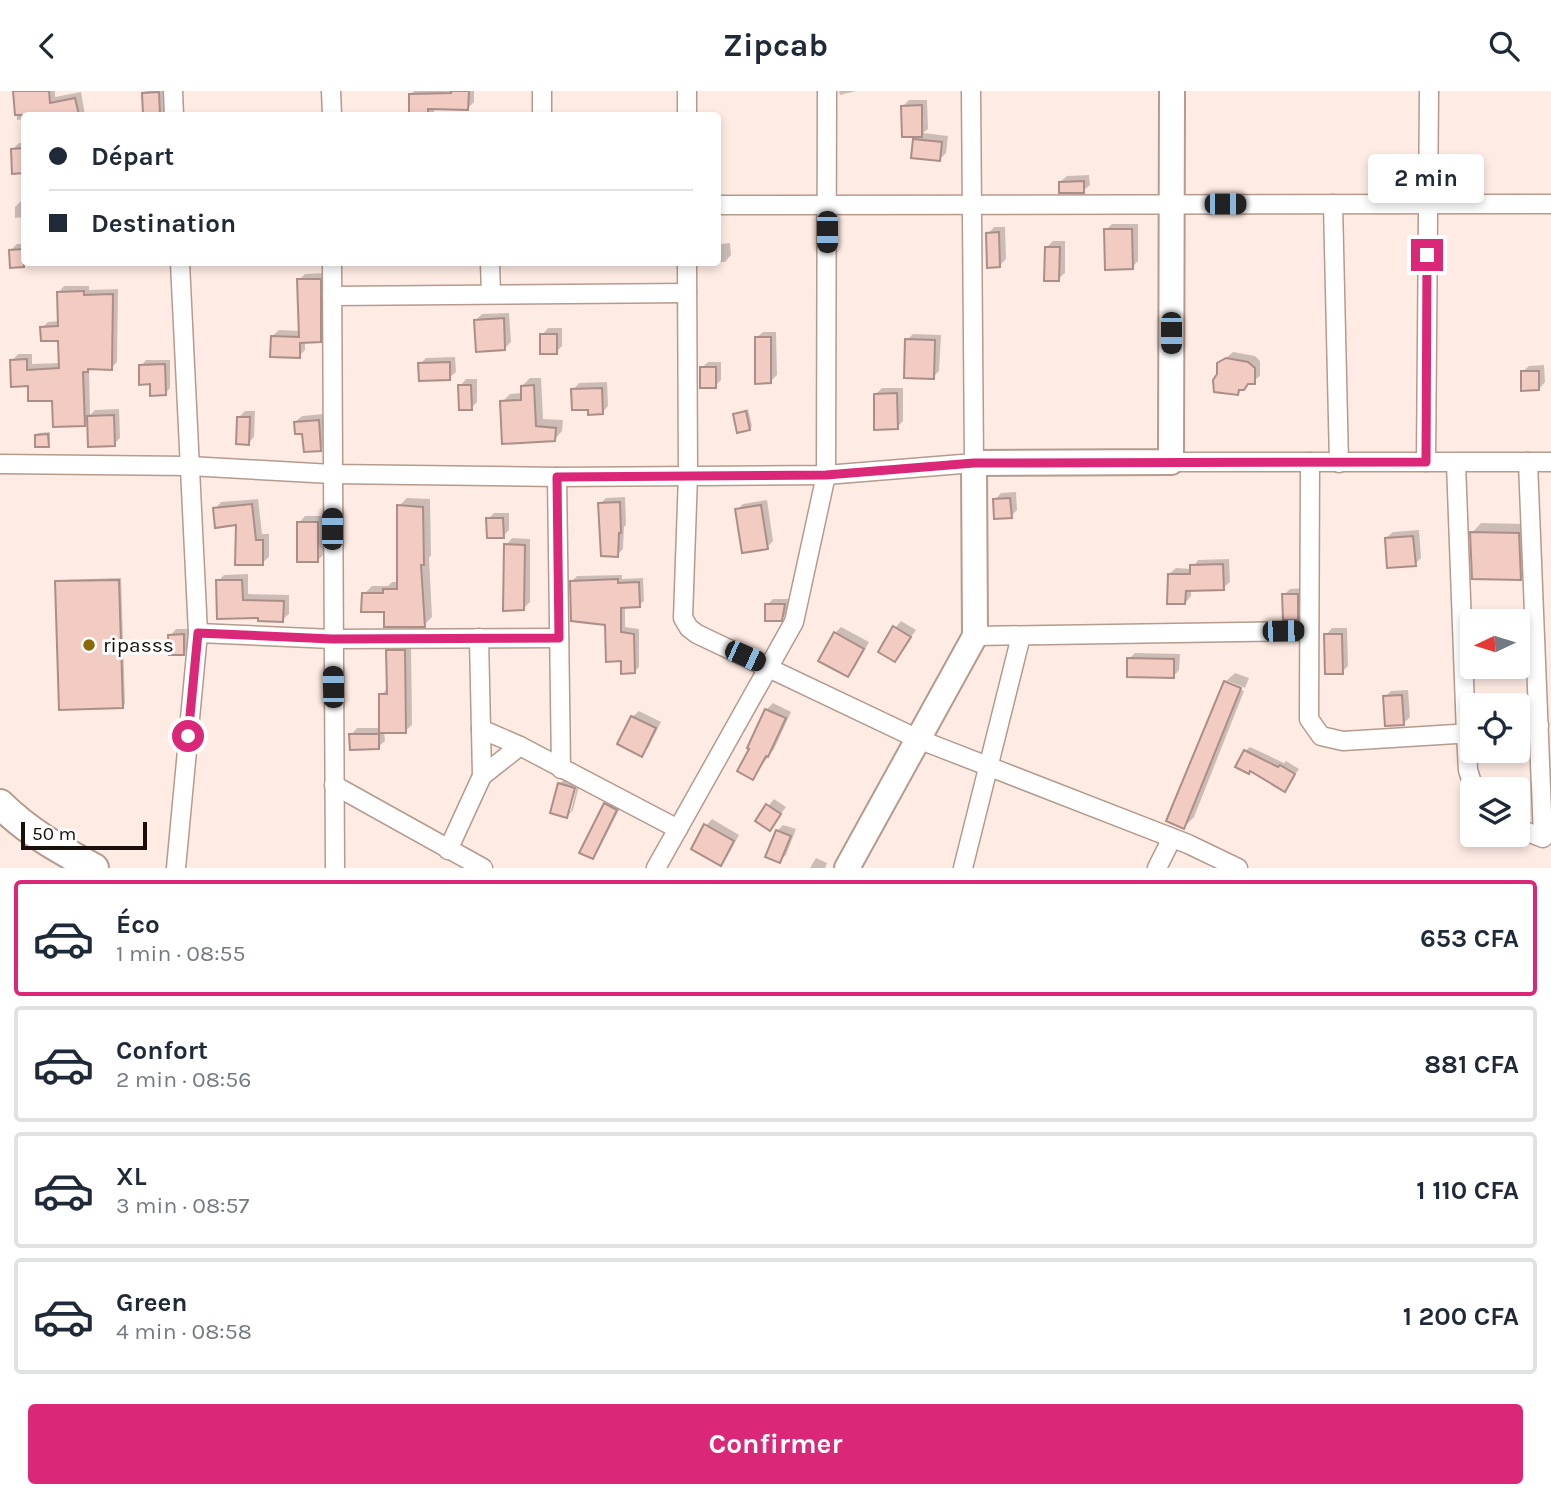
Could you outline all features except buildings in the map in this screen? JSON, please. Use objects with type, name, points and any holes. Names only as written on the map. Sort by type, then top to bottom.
[{"type":"main road","points":[[0,803],[17,821],[43,840],[94,868]]},
{"type":"street","points":[[173,91],[174,112]]},
{"type":"street","points":[[331,91],[331,112]]},
{"type":"street","points":[[542,91],[542,112]]},
{"type":"street","points":[[687,91],[687,112]]},
{"type":"street","points":[[656,868],[794,622],[826,475],[827,91]]},
{"type":"street","points":[[847,868],[975,636],[971,91]]},
{"type":"street","points":[[1171,462],[1172,91]]},
{"type":"street","points":[[1426,462],[1429,91]]},
{"type":"street","points":[[1333,204],[1339,463]]},
{"type":"street","points":[[721,205],[1551,204]]},
{"type":"street","points":[[176,867],[198,633],[180,266]]},
{"type":"street","points":[[332,266],[335,868]]},
{"type":"street","points":[[491,266],[491,294]]},
{"type":"street","points":[[687,266],[688,475],[683,618],[689,628],[918,739],[1188,844],[1238,868]]},
{"type":"street","points":[[332,296],[687,293]]},
{"type":"street","points":[[1310,462],[1309,719],[1321,736],[1343,741],[1460,734]]},
{"type":"street","points":[[1528,462],[1544,670],[1539,725],[1543,838],[1530,833]]},
{"type":"street","points":[[0,464],[189,465],[332,474],[557,477],[826,475],[974,463],[1551,462]]},
{"type":"street","points":[[1456,463],[1467,693]]},
{"type":"street","points":[[557,477],[561,769]]},
{"type":"street","points":[[975,636],[1309,631]]},
{"type":"street","points":[[198,633],[332,639],[559,638]]},
{"type":"street","points":[[963,868],[1021,636]]},
{"type":"street","points":[[448,851],[482,776],[479,638]]},
{"type":"street","points":[[1530,726],[1539,725]]},
{"type":"street","points":[[481,729],[520,746],[678,829]]},
{"type":"street","points":[[482,776],[520,746]]},
{"type":"street","points":[[334,785],[448,851],[483,868]]},
{"type":"street","points":[[1157,868],[1172,838]]},
{"type":"place","name":"ripasss","points":[[89,645]]},
{"type":"route","points":[[188,736],[198,633],[332,639],[559,638],[557,477],[826,475],[974,463],[1426,462],[1427,255]]}]
